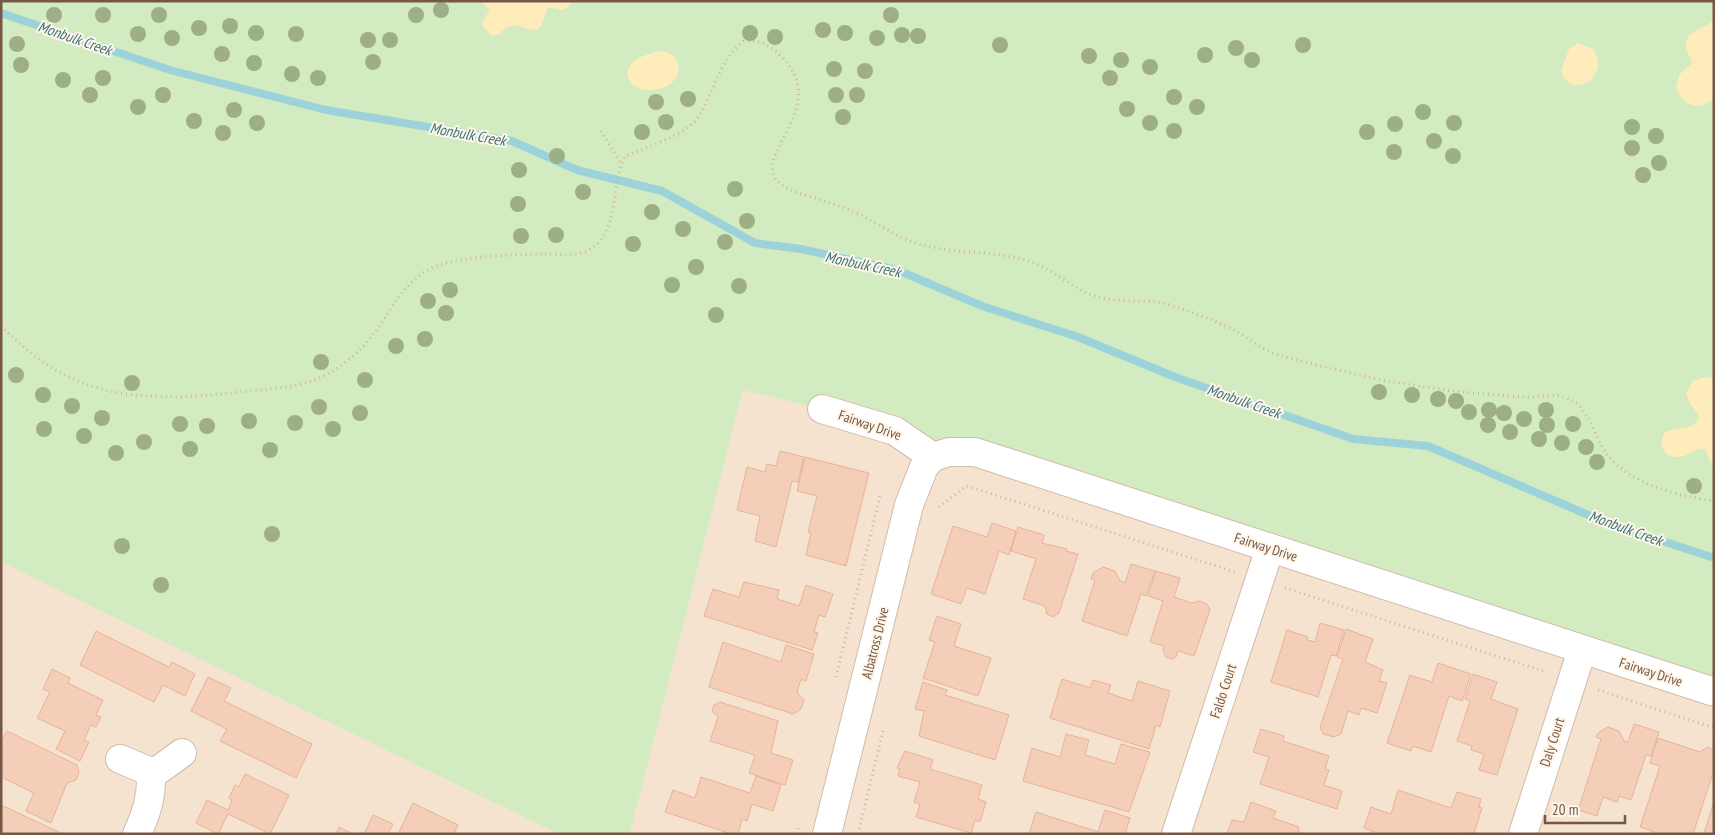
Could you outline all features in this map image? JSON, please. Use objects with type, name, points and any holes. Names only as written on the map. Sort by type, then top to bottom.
[{"type":"street","name":"Fairway Drive","points":[[822,409],[895,431],[933,457],[949,452],[975,452],[1714,692]]},
{"type":"street","name":"Albatross Drive","points":[[828,834],[909,505],[924,467],[933,457]]},
{"type":"street","name":"Faldo Court","points":[[1176,834],[1270,548]]},
{"type":"street","name":"Daly Court","points":[[1523,834],[1582,650]]},
{"type":"street","points":[[120,759],[151,772],[160,769],[182,753]]},
{"type":"street","points":[[137,834],[148,810],[152,793],[151,772]]},
{"type":"path","points":[[1,326],[24,347],[57,371],[83,384],[112,392],[155,397],[192,396],[296,386],[330,373],[353,356],[372,336],[413,281],[428,270],[447,264],[492,256],[582,253],[598,244],[608,227],[625,157],[681,132],[696,121],[729,56],[744,41],[760,41],[769,45],[784,59],[794,77],[798,93],[797,114],[778,149],[773,167],[773,176],[784,187],[852,210],[893,235],[917,243],[966,254],[1016,258],[1033,262],[1085,293],[1116,300],[1167,304],[1216,322],[1272,352],[1301,360],[1385,381],[1494,394],[1529,397],[1556,395],[1565,397],[1574,401],[1586,413],[1605,452],[1629,473],[1665,489],[1714,501]]},
{"type":"path","points":[[601,131],[622,163]]},
{"type":"path","points":[[936,513],[938,507],[967,486],[1243,574]]},
{"type":"path","points":[[835,679],[880,496],[886,498]]},
{"type":"path","points":[[1282,587],[1546,673]]},
{"type":"path","points":[[1596,689],[1714,728]]},
{"type":"path","points":[[797,834],[799,824]]},
{"type":"shaded area","points":[[746,356],[1714,671],[1714,834],[630,834],[743,390]]},
{"type":"shaded area","points":[[1,562],[81,600],[558,834],[1,834]]},
{"type":"green space","points":[[1,1],[1714,1],[1714,694],[961,451],[822,409],[743,390],[630,834],[558,834],[1,562]]},
{"type":"sand","points":[[480,1],[574,1],[564,10],[548,7],[541,26],[537,30],[513,26],[508,27],[498,35],[491,35],[483,27],[482,22],[490,10]]},
{"type":"sand","points":[[1714,19],[1714,99],[1702,105],[1692,105],[1683,99],[1676,88],[1679,75],[1692,63],[1686,49],[1686,42],[1691,34]]},
{"type":"sand","points":[[1578,43],[1593,49],[1598,58],[1598,67],[1588,81],[1581,85],[1573,85],[1566,80],[1561,71],[1569,49]]},
{"type":"sand","points":[[659,51],[668,53],[675,58],[678,64],[678,74],[666,87],[656,90],[638,88],[631,82],[627,74],[631,64],[639,58]]},
{"type":"sand","points":[[1706,377],[1714,379],[1714,469],[1705,449],[1696,450],[1684,456],[1673,457],[1666,454],[1661,444],[1664,433],[1691,426],[1698,420],[1699,415],[1690,404],[1686,393],[1693,381]]},
{"type":"building","points":[[780,451],[804,457],[798,482],[792,481],[776,547],[755,541],[760,516],[737,510],[747,467],[765,472],[767,464],[776,466]]},
{"type":"building","points":[[805,457],[869,473],[846,566],[806,555],[811,533],[808,532],[817,496],[797,491]]},
{"type":"building","points":[[992,523],[1016,531],[1009,555],[999,551],[985,594],[967,588],[961,604],[931,594],[953,526],[987,537]]},
{"type":"building","points":[[1018,527],[1044,535],[1042,543],[1067,549],[1066,551],[1078,554],[1059,613],[1053,617],[1047,614],[1045,606],[1023,599],[1036,559],[1011,551]]},
{"type":"building","points":[[1131,564],[1155,571],[1146,596],[1141,594],[1127,636],[1082,621],[1095,580],[1091,579],[1093,573],[1103,567],[1115,571],[1120,581],[1125,583]]},
{"type":"building","points":[[1156,571],[1180,578],[1174,597],[1192,603],[1199,601],[1207,604],[1210,610],[1194,656],[1178,651],[1176,657],[1172,659],[1166,657],[1163,651],[1164,646],[1150,642],[1163,601],[1148,596]]},
{"type":"building","points":[[744,582],[779,590],[777,599],[799,606],[806,585],[833,594],[825,617],[819,615],[814,632],[818,633],[812,650],[704,616],[713,589],[739,597]]},
{"type":"building","points":[[937,616],[961,624],[954,646],[991,658],[978,696],[923,678],[935,642],[929,640]]},
{"type":"building","points":[[1320,623],[1344,630],[1336,656],[1331,655],[1318,697],[1271,682],[1287,630],[1308,637],[1307,640],[1315,642]]},
{"type":"building","points":[[1346,629],[1373,639],[1365,662],[1383,670],[1379,681],[1387,683],[1377,713],[1361,708],[1359,715],[1348,711],[1341,734],[1334,737],[1323,734],[1320,727],[1343,659],[1337,657]]},
{"type":"building","points":[[96,631],[169,667],[172,662],[195,674],[185,696],[163,685],[154,702],[80,665]]},
{"type":"building","points":[[723,642],[781,662],[786,645],[814,654],[806,681],[801,679],[797,692],[804,700],[801,709],[793,714],[709,687]]},
{"type":"building","points":[[1438,663],[1471,674],[1462,701],[1449,696],[1431,752],[1413,746],[1411,751],[1387,743],[1410,675],[1432,682]]},
{"type":"building","points":[[52,669],[70,678],[68,683],[103,700],[96,715],[101,717],[96,727],[91,725],[84,740],[89,742],[80,761],[56,749],[65,731],[37,718],[50,692],[43,689]]},
{"type":"building","points":[[1473,674],[1497,682],[1491,699],[1518,709],[1497,775],[1479,770],[1484,754],[1471,750],[1472,746],[1457,741],[1470,701],[1465,699]]},
{"type":"building","points":[[208,677],[231,688],[224,701],[312,744],[296,778],[220,741],[227,729],[191,711]]},
{"type":"building","points":[[1062,679],[1090,688],[1093,680],[1111,685],[1108,693],[1132,701],[1138,681],[1170,691],[1160,727],[1156,725],[1149,749],[1050,718]]},
{"type":"building","points":[[923,682],[947,690],[945,695],[1009,715],[995,760],[919,736],[924,711],[915,709]]},
{"type":"building","points":[[720,702],[778,721],[771,753],[793,760],[785,785],[749,773],[755,755],[710,741],[718,717],[712,711],[714,705]]},
{"type":"building","points":[[1634,724],[1659,732],[1651,756],[1646,755],[1631,800],[1619,796],[1617,802],[1603,797],[1597,816],[1578,810],[1601,739],[1596,737],[1598,733],[1608,727],[1619,731],[1624,741],[1628,742]]},
{"type":"building","points":[[1261,729],[1284,736],[1283,741],[1329,756],[1325,769],[1329,770],[1324,785],[1342,791],[1337,809],[1260,784],[1269,757],[1253,752]]},
{"type":"building","points":[[7,731],[77,765],[79,772],[76,780],[67,783],[51,823],[26,811],[34,793],[1,777],[1,742]]},
{"type":"building","points":[[1066,734],[1089,740],[1085,755],[1115,764],[1121,744],[1150,752],[1129,812],[1023,781],[1032,748],[1060,757]]},
{"type":"building","points":[[1658,738],[1700,752],[1707,747],[1714,750],[1714,770],[1693,834],[1660,834],[1640,827],[1660,766],[1650,763]]},
{"type":"building","points":[[905,751],[933,760],[930,769],[982,785],[978,799],[986,802],[980,822],[975,820],[971,833],[916,817],[920,804],[914,802],[920,782],[898,776],[900,769],[897,768]]},
{"type":"building","points":[[245,774],[289,795],[270,834],[228,814],[218,834],[196,823],[207,800],[228,810],[232,800],[229,798],[235,785],[239,787]]},
{"type":"building","points":[[756,776],[781,785],[773,811],[752,804],[747,821],[742,819],[738,834],[731,834],[665,812],[673,790],[695,798],[701,777],[750,793]]},
{"type":"building","points":[[1398,790],[1451,808],[1457,792],[1481,799],[1479,807],[1482,808],[1474,833],[1380,834],[1364,828],[1371,807],[1391,814]]},
{"type":"building","points":[[1251,802],[1276,811],[1273,818],[1299,827],[1298,831],[1304,834],[1227,834],[1232,820],[1244,822]]},
{"type":"building","points":[[1714,802],[1714,834],[1706,834],[1704,833]]},
{"type":"building","points":[[413,803],[458,825],[454,834],[398,834]]},
{"type":"building","points":[[1,805],[63,834],[1,834]]},
{"type":"building","points":[[1105,810],[1130,818],[1125,834],[1029,834],[1036,812],[1098,832]]},
{"type":"building","points":[[373,815],[393,824],[388,834],[364,834]]},
{"type":"building","points":[[339,827],[353,834],[336,834]]},
{"type":"waterway","name":"Monbulk Creek","points":[[1,13],[170,70],[326,110],[512,141],[577,170],[662,191],[755,243],[801,249],[897,270],[982,306],[1078,337],[1175,377],[1353,439],[1428,446],[1607,523],[1714,558]]}]
